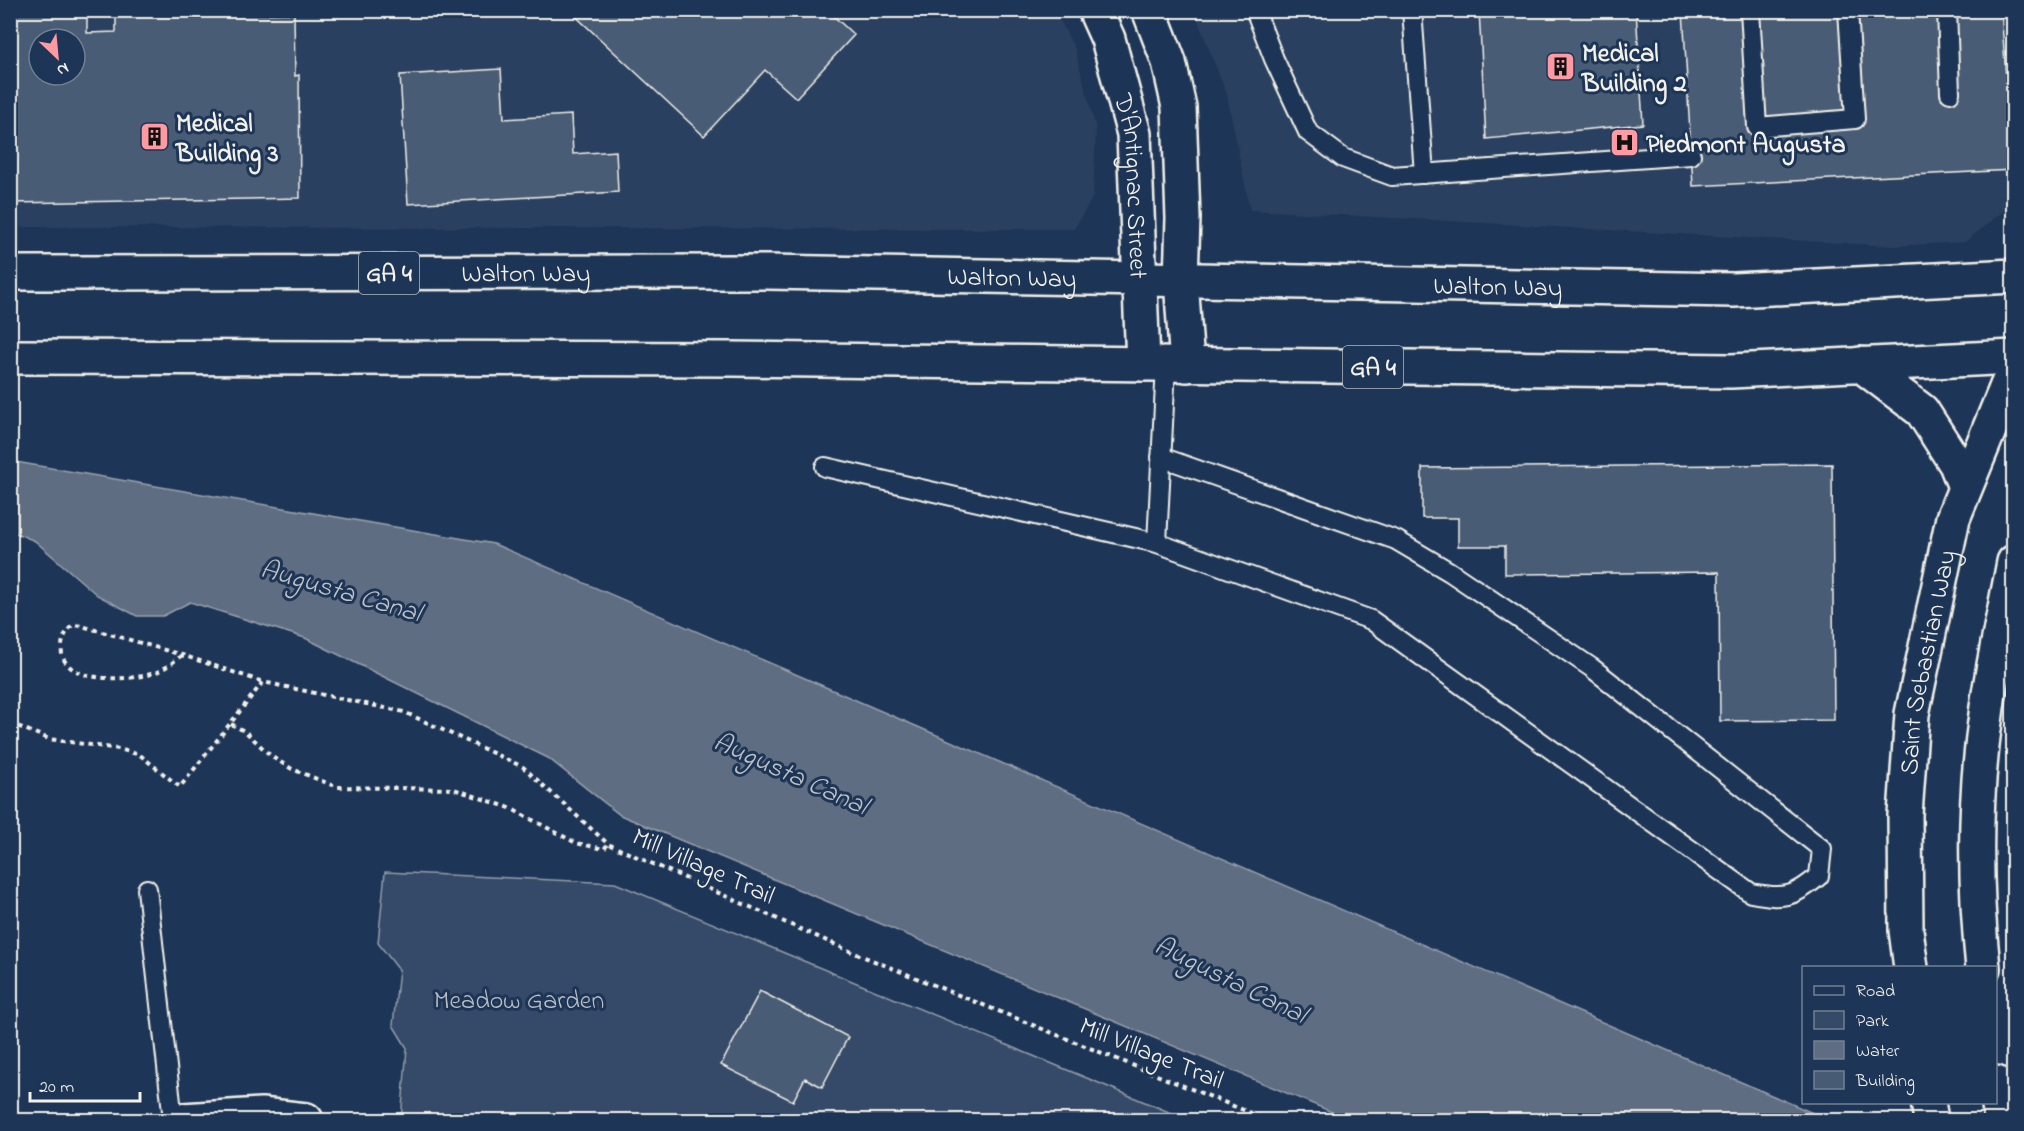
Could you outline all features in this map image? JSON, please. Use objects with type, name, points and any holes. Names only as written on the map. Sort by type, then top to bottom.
[{"type":"main road","name":"D'Antignac Street","points":[[1095,10],[1108,39],[1134,134],[1140,279],[1165,365]]},
{"type":"main road","name":"D'Antignac Street","points":[[1149,10],[1169,63],[1179,107],[1183,218],[1181,279],[1165,365]]},
{"type":"main road","name":"Walton Way","points":[[10,273],[767,272],[1734,290],[2013,276]]},
{"type":"main road","name":"GA 4","points":[[10,357],[721,359],[1731,371],[2013,357]]},
{"type":"main road","points":[[1860,364],[1922,411],[1956,464],[1965,487]]},
{"type":"main road","name":"Saint Sebastian Way","points":[[1911,966],[1906,930],[1905,815],[1912,714],[1953,518],[2013,369]]},
{"type":"main road","points":[[1983,966],[1979,931],[1977,812],[1986,708],[2013,562]]},
{"type":"main road","points":[[1997,1095],[2001,1120]]},
{"type":"main road","points":[[1928,1104],[1931,1120]]},
{"type":"main road","points":[[183,1120],[261,1115],[306,1120]]},
{"type":"lane","points":[[1255,10],[1274,59],[1308,132],[1343,158],[1392,176],[1691,155]]},
{"type":"lane","points":[[1412,10],[1424,174]]},
{"type":"lane","points":[[1750,10],[1757,127],[1855,119],[1848,10]]},
{"type":"lane","points":[[1947,10],[1950,93]]},
{"type":"lane","points":[[1157,543],[1165,365]]},
{"type":"lane","points":[[825,467],[1157,543],[1371,621],[1751,893],[1778,898],[1799,893],[1819,876],[1822,849],[1592,668],[1450,572],[1396,540],[1161,457]]},
{"type":"lane","points":[[147,890],[172,1120]]},
{"type":"path","name":"Mill Village Trail","points":[[182,655],[168,667],[149,674],[88,676],[71,669],[63,660],[61,648],[63,638],[73,625],[94,628],[182,655],[263,682],[404,712],[523,767],[608,844],[852,952],[1268,1120]]},
{"type":"path","points":[[10,723],[49,739],[119,749],[140,755],[180,786],[263,682]]},
{"type":"path","points":[[231,724],[246,732],[272,757],[292,770],[337,788],[454,789],[510,808],[576,843],[604,849],[608,844]]},
{"type":"shaded area","points":[[11,11],[1055,11],[1075,49],[1096,129],[1093,197],[1074,229],[11,227]]},
{"type":"shaded area","name":"Piedmont Augusta","points":[[1194,11],[2013,11],[2013,191],[2007,208],[1965,242],[1894,246],[1250,210],[1227,95]]},
{"type":"green space","name":"Meadow Garden","points":[[385,872],[615,883],[1181,1117],[1180,1120],[401,1120],[407,1048],[393,1025],[399,970],[378,943]]},
{"type":"water","name":"Augusta Canal","points":[[10,461],[494,544],[1829,1120],[1351,1120],[620,815],[548,758],[305,638],[190,602],[163,616],[137,616],[97,595],[35,541],[11,531]]},
{"type":"building","points":[[569,10],[827,10],[854,35],[796,98],[765,70],[704,136]]},
{"type":"building","name":"Medical Building 2","points":[[1479,10],[1636,10],[1643,124],[1486,139]]},
{"type":"building","points":[[1683,10],[2001,10],[2013,170],[1693,186]]},
{"type":"building","name":"Medical Building 3","points":[[87,12],[87,27],[27,27],[27,87],[87,87],[87,33],[116,32],[116,17],[294,13],[295,76],[299,75],[300,198],[10,203],[10,13]]},
{"type":"building","points":[[501,69],[504,119],[571,115],[573,154],[616,151],[618,192],[408,204],[400,75]]},
{"type":"building","points":[[1832,464],[1834,720],[1720,721],[1719,572],[1505,574],[1505,546],[1458,546],[1458,518],[1422,518],[1422,468]]},
{"type":"building","points":[[760,991],[848,1037],[822,1087],[805,1078],[793,1101],[721,1065]]},
{"type":"place","name":"Medical Building 2","points":[[1561,67]]},
{"type":"place","name":"Medical Building 3","points":[[155,137]]},
{"type":"place","name":"Piedmont Augusta","points":[[1625,143]]}]
